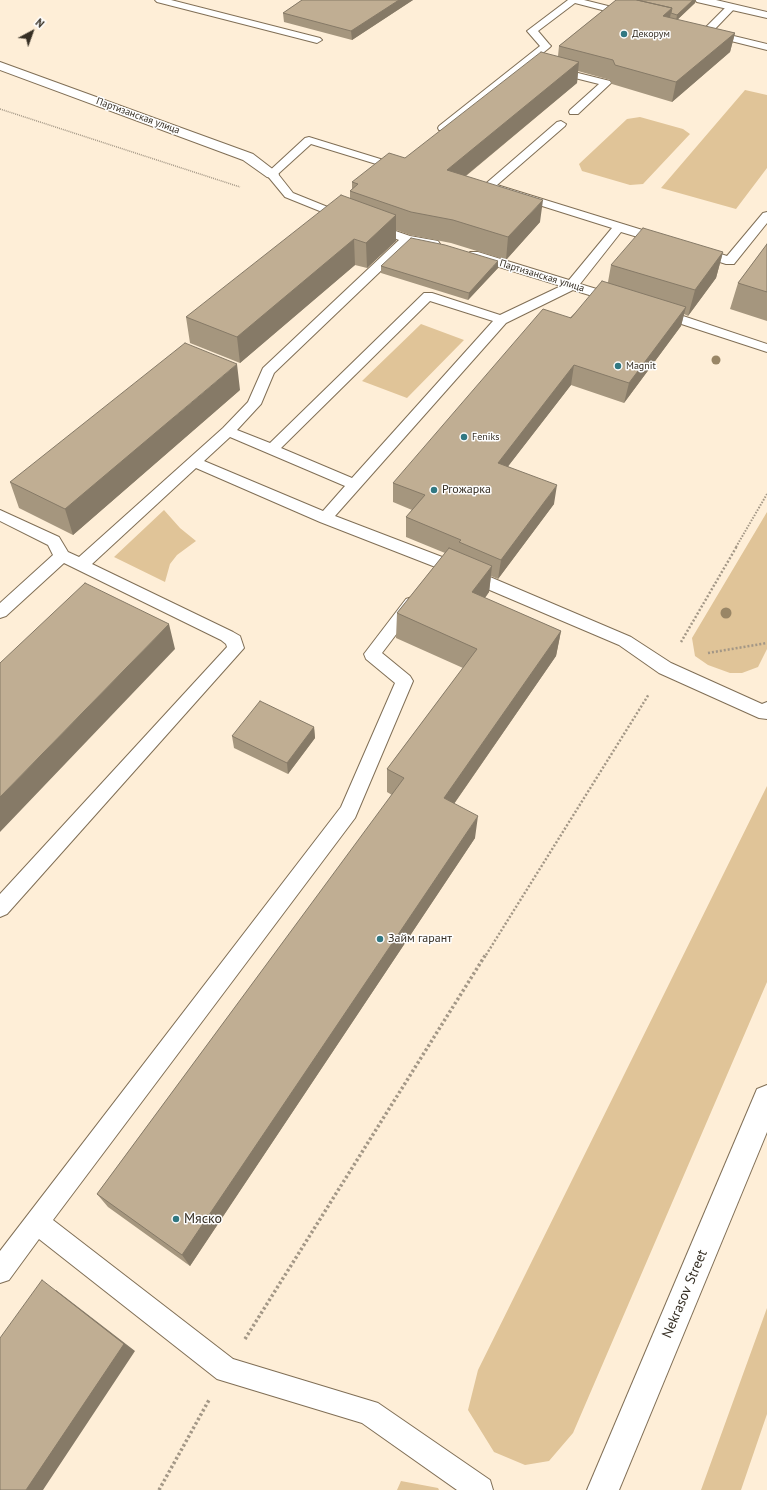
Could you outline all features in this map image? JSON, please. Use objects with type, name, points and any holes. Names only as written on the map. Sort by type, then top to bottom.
[{"type":"street","points":[[701,0],[767,15]]},
{"type":"street","name":"Партизанская улица","points":[[0,66],[248,157],[272,174]]},
{"type":"street","name":"Nekrasov Street","points":[[603,1490],[767,1099]]},
{"type":"lane","points":[[160,0],[317,40]]},
{"type":"lane","points":[[443,128],[546,46],[532,31],[574,0],[640,16]]},
{"type":"lane","points":[[731,7],[702,31],[767,47]]},
{"type":"lane","points":[[526,62],[606,83],[574,112]]},
{"type":"lane","points":[[561,124],[489,186],[671,243]]},
{"type":"lane","points":[[386,164],[309,140],[272,174],[288,195],[358,222],[407,238],[447,247]]},
{"type":"lane","points":[[686,247],[730,261],[767,215]]},
{"type":"lane","points":[[325,518],[501,320],[572,285],[619,227]]},
{"type":"lane","points":[[80,565],[228,431],[254,404],[268,371],[407,238]]},
{"type":"lane","name":"Партизанская улица","points":[[462,251],[625,302]]},
{"type":"lane","points":[[272,449],[428,296],[501,320]]},
{"type":"lane","points":[[647,309],[767,348]]},
{"type":"lane","points":[[228,431],[354,484]]},
{"type":"lane","points":[[194,462],[325,518],[439,570],[625,641],[765,712],[767,708]]},
{"type":"lane","points":[[0,515],[54,541],[62,556],[227,636],[234,640],[236,648],[0,908]]},
{"type":"lane","points":[[0,612],[62,556]]},
{"type":"lane","points":[[0,1271],[348,812],[404,681],[372,654],[420,594]]},
{"type":"lane","points":[[37,1223],[226,1370],[369,1412],[480,1490]]},
{"type":"path","points":[[0,109],[244,189]]},
{"type":"path","points":[[159,1490],[226,1370],[668,664],[767,494]]},
{"type":"path","points":[[668,664],[767,644]]},
{"type":"shaded area","points":[[745,90],[767,95],[767,168],[736,209],[661,188]]},
{"type":"shaded area","points":[[640,117],[683,129],[690,134],[643,184],[630,185],[582,171],[579,164],[627,119]]},
{"type":"shaded area","points":[[421,324],[464,340],[407,398],[362,381]]},
{"type":"shaded area","points":[[164,510],[180,528],[196,541],[177,555],[170,564],[165,582],[114,557]]},
{"type":"shaded area","points":[[767,512],[767,649],[758,667],[742,673],[730,673],[708,665],[695,656],[692,638]]},
{"type":"shaded area","points":[[767,786],[767,982],[573,1433],[549,1461],[525,1465],[494,1452],[468,1410],[478,1370]]},
{"type":"shaded area","points":[[767,1308],[767,1414],[741,1490],[701,1490]]},
{"type":"shaded area","points":[[401,1481],[438,1488],[439,1490],[397,1490]]},
{"type":"building","points":[[302,0],[399,0],[351,31],[283,13]]},
{"type":"building","points":[[616,0],[637,0],[672,8],[663,16],[735,33],[676,82],[615,65],[613,60],[559,46]]},
{"type":"building","points":[[637,0],[693,0],[677,15],[671,13],[672,8]]},
{"type":"building","points":[[541,52],[579,62],[447,170],[543,200],[508,237],[453,220],[411,212],[350,191],[358,184],[352,182],[389,153],[405,158]]},
{"type":"building","points":[[341,195],[396,215],[366,243],[354,239],[237,337],[186,317]]},
{"type":"building","points":[[643,228],[723,252],[695,290],[611,265]]},
{"type":"building","points":[[411,238],[445,245],[498,261],[469,293],[381,266]]},
{"type":"building","points":[[767,244],[767,292],[738,283]]},
{"type":"building","points":[[602,281],[686,307],[629,383],[574,365],[498,463],[557,485],[501,560],[459,542],[461,540],[406,517],[425,495],[393,483],[543,309],[571,318]]},
{"type":"building","points":[[185,343],[237,364],[65,509],[10,482]]},
{"type":"building","points":[[449,548],[492,566],[472,592],[561,631],[444,798],[478,816],[182,1255],[97,1194],[404,778],[387,769],[477,649],[397,613]]},
{"type":"building","points":[[85,583],[169,624],[0,797],[0,663]]},
{"type":"building","points":[[260,701],[314,727],[287,763],[232,736]]},
{"type":"building","points":[[42,1280],[124,1344],[26,1490],[0,1490],[0,1338]]},
{"type":"place","name":"Декорум","points":[[624,34]]},
{"type":"place","name":"Magnit","points":[[618,366]]},
{"type":"place","name":"Feniks","points":[[464,437]]},
{"type":"place","name":"Proжарка","points":[[434,490]]},
{"type":"place","name":"Займ гарант","points":[[380,939]]},
{"type":"place","name":"Мяско","points":[[176,1219]]}]
